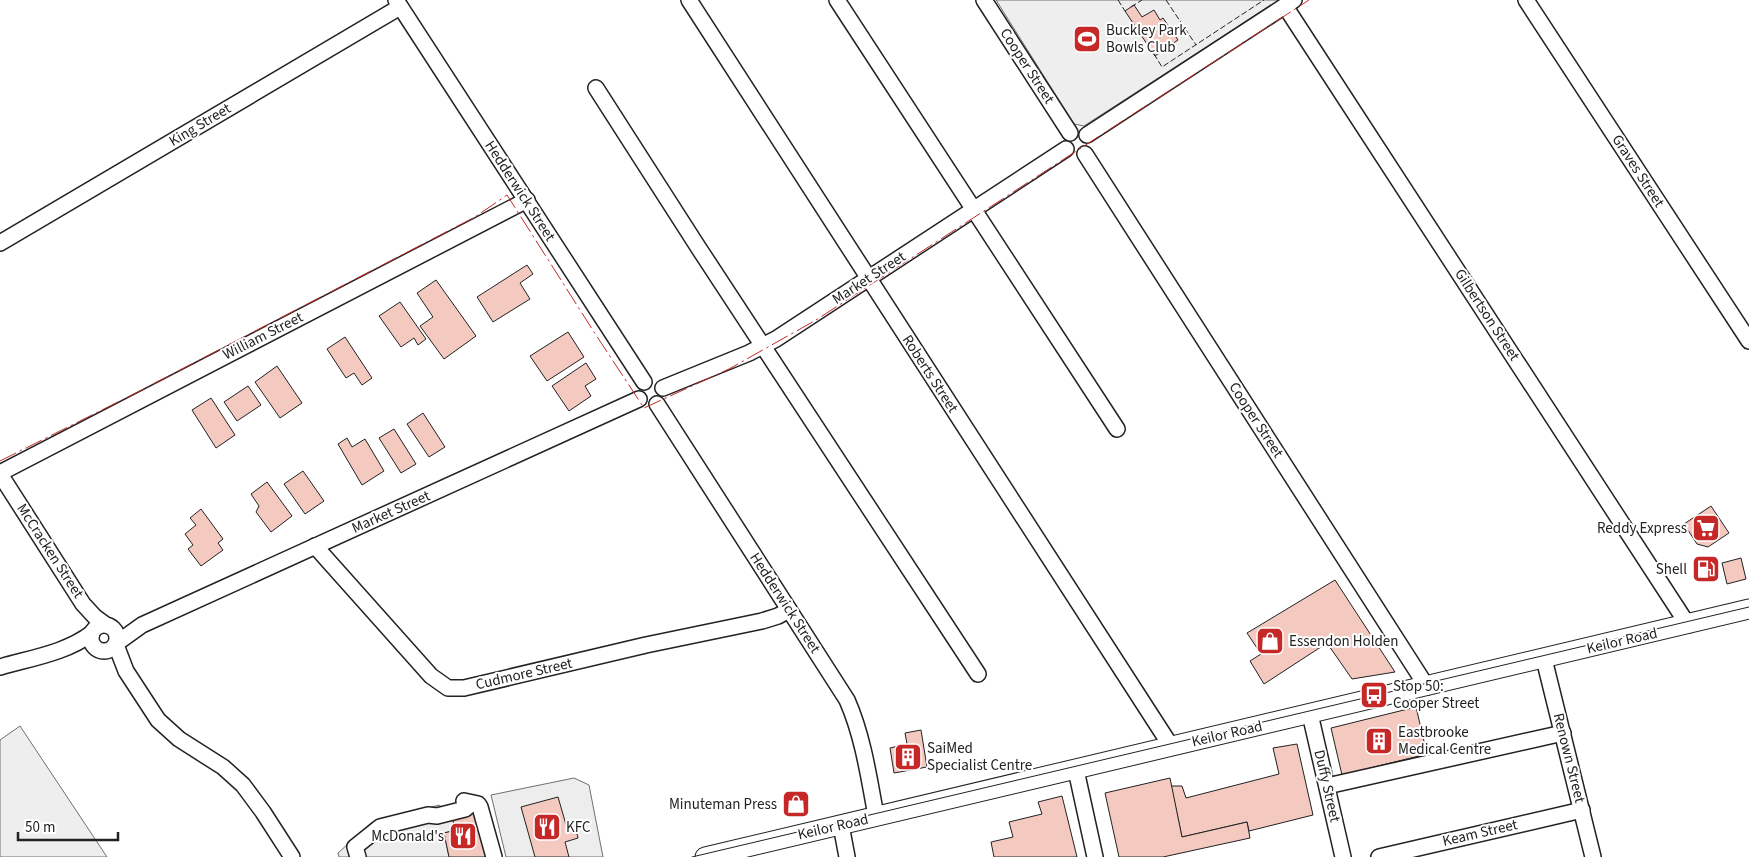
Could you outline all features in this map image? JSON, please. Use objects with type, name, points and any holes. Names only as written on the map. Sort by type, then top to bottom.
[{"type":"main road","name":"Keilor Road","points":[[706,857],[1749,609]]},
{"type":"street","name":"Roberts Street","points":[[689,0],[1167,740],[1168,748]]},
{"type":"street","points":[[837,0],[1117,429]]},
{"type":"street","name":"Cooper Street","points":[[984,0],[1070,133]]},
{"type":"street","name":"Graves Street","points":[[1526,0],[1749,341]]},
{"type":"street","name":"Hedderwick Street","points":[[398,3],[644,382]]},
{"type":"street","name":"King Street","points":[[0,243],[398,3]]},
{"type":"street","points":[[1088,134],[1289,3]]},
{"type":"street","name":"Gilbertson Street","points":[[1289,3],[1688,625]]},
{"type":"street","points":[[596,88],[978,674]]},
{"type":"street","points":[[1080,130],[1088,134],[1090,148],[1085,154],[1073,155],[1066,149],[1065,141],[1070,133],[1080,130]]},
{"type":"street","name":"Market Street","points":[[663,388],[764,346],[776,339],[1066,149]]},
{"type":"street","name":"Cooper Street","points":[[1085,154],[1427,686]]},
{"type":"street","name":"William Street","points":[[0,473],[527,200]]},
{"type":"street","points":[[655,381],[663,388],[664,396],[653,406],[645,405],[639,399],[639,388],[644,382],[655,381]]},
{"type":"street","name":"Market Street","points":[[104,638],[142,625],[639,399]]},
{"type":"street","name":"Hedderwick Street","points":[[657,404],[847,700],[852,711],[862,750],[876,816]]},
{"type":"street","name":"McCracken Street","points":[[0,473],[158,720],[167,729],[223,767],[243,785],[292,857]]},
{"type":"street","name":"Cudmore Street","points":[[315,546],[431,676],[448,688],[464,688],[646,645],[762,621],[789,610]]},
{"type":"street","points":[[0,667],[64,649],[87,648],[104,638]]},
{"type":"street","name":"Renown Street","points":[[1544,659],[1593,857]]},
{"type":"street","name":"Duffy Street","points":[[1310,714],[1343,857]]},
{"type":"street","points":[[1327,786],[1563,733]]},
{"type":"street","points":[[1076,770],[1095,857]]},
{"type":"street","points":[[353,854],[380,827],[428,814],[435,809],[463,801],[478,804],[480,807],[494,857]]},
{"type":"street","name":"Keam Street","points":[[1379,857],[1582,810]]},
{"type":"street","points":[[841,825],[847,857]]},
{"type":"shaded area","points":[[996,0],[1279,0],[1084,126],[1074,124]]},
{"type":"shaded area","points":[[20,726],[107,857],[0,857],[0,740]]},
{"type":"shaded area","points":[[574,778],[589,785],[603,857],[506,857],[491,795]]},
{"type":"shaded area","points":[[439,805],[451,815],[456,830],[444,833],[449,857],[339,857],[338,853],[371,823]]},
{"type":"building","points":[[1134,5],[1142,17],[1154,10],[1160,20],[1163,18],[1178,40],[1155,56],[1125,11]]},
{"type":"building","points":[[527,265],[533,274],[520,283],[530,299],[493,322],[477,297]]},
{"type":"building","points":[[436,280],[476,336],[444,359],[420,326],[433,317],[417,293]]},
{"type":"building","points":[[400,302],[426,339],[418,345],[414,338],[401,347],[379,316]]},
{"type":"building","points":[[568,332],[584,357],[547,381],[530,356]]},
{"type":"building","points":[[345,337],[372,378],[362,385],[354,373],[346,378],[327,349]]},
{"type":"building","points":[[586,363],[596,379],[585,386],[591,396],[569,411],[552,386]]},
{"type":"building","points":[[277,366],[302,403],[280,418],[255,382]]},
{"type":"building","points":[[248,386],[261,405],[237,421],[224,402]]},
{"type":"building","points":[[211,398],[235,435],[216,448],[192,410]]},
{"type":"building","points":[[423,413],[445,447],[429,457],[407,424]]},
{"type":"building","points":[[394,429],[416,464],[401,473],[379,438]]},
{"type":"building","points":[[347,438],[352,447],[365,439],[384,471],[362,485],[338,444]]},
{"type":"building","points":[[303,471],[324,501],[305,514],[284,484]]},
{"type":"building","points":[[267,482],[292,516],[271,532],[256,512],[259,506],[251,494]]},
{"type":"building","name":"Reddy Express","points":[[1711,506],[1729,533],[1708,547],[1697,544],[1684,524]]},
{"type":"building","points":[[201,509],[223,539],[218,543],[223,550],[201,566],[188,549],[193,545],[185,534],[196,525],[190,518]]},
{"type":"building","points":[[1741,558],[1746,579],[1727,584],[1722,563]]},
{"type":"building","points":[[1335,580],[1395,672],[1352,679],[1327,643],[1264,684],[1250,661],[1261,654],[1247,633]]},
{"type":"building","name":"Eastbrooke Medical Centre","points":[[1416,707],[1427,754],[1342,775],[1331,728]]},
{"type":"building","name":"SaiMed Specialist Centre","points":[[921,730],[927,767],[894,773],[890,748],[907,744],[905,733]]},
{"type":"building","points":[[1297,744],[1313,815],[1249,831],[1247,822],[1182,837],[1171,786],[1182,786],[1186,798],[1279,774],[1273,748]]},
{"type":"building","points":[[1170,778],[1182,837],[1247,822],[1250,838],[1163,857],[1119,857],[1105,793]]},
{"type":"building","points":[[1062,796],[1077,857],[994,857],[991,842],[1013,837],[1009,822],[1042,814],[1038,802]]},
{"type":"building","name":"KFC","points":[[558,797],[567,828],[575,826],[578,838],[565,842],[569,857],[535,857],[521,807]]},
{"type":"building","name":"McDonald's","points":[[475,811],[487,857],[449,857],[444,833],[456,830],[451,815]]},
{"type":"tram line","points":[[692,857],[1749,607]]},
{"type":"fence","points":[[1118,0],[1125,11]]},
{"type":"fence","points":[[1131,7],[1142,0]]},
{"type":"fence","points":[[1166,0],[1196,45]]},
{"type":"fence","points":[[1154,54],[1162,67],[1264,0]]},
{"type":"power","points":[[0,461],[132,395],[475,217],[507,195],[644,408],[729,369],[816,320],[1309,0]]},
{"type":"place","name":"Buckley Park Bowls Club","points":[[1087,39]]},
{"type":"place","name":"Reddy Express","points":[[1706,528]]},
{"type":"place","name":"Shell","points":[[1706,569]]},
{"type":"place","name":"Essendon Holden","points":[[1270,641]]},
{"type":"place","name":"Stop 50: Cooper Street","points":[[1374,695]]},
{"type":"place","name":"Eastbrooke Medical Centre","points":[[1379,741]]},
{"type":"place","name":"SaiMed Specialist Centre","points":[[908,757]]},
{"type":"place","name":"Minuteman Press","points":[[796,804]]},
{"type":"place","name":"KFC","points":[[547,827]]},
{"type":"place","name":"McDonald's","points":[[463,836]]}]
